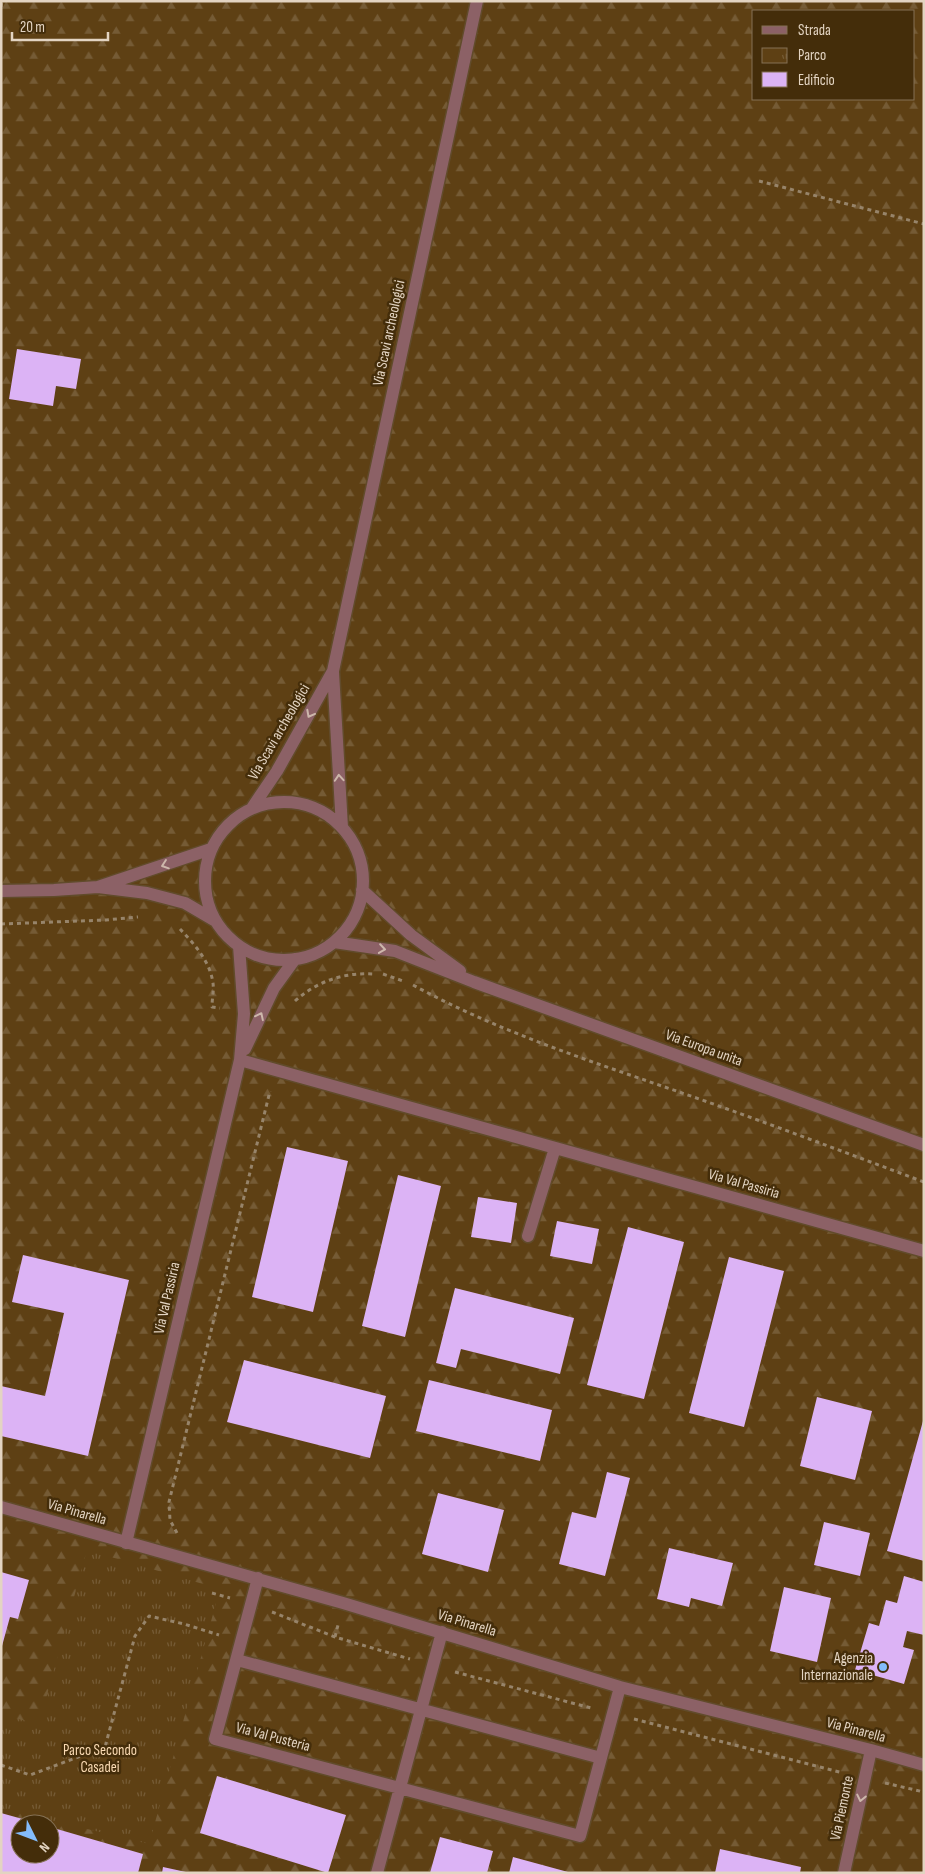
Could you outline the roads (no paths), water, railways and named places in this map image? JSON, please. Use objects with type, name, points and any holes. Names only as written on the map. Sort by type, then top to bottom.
[{"type":"street","name":"Via Scavi archeologici","points":[[252,808],[292,746],[332,671],[477,1]]},
{"type":"street","name":"Via Scavi archeologici","points":[[332,671],[342,827]]},
{"type":"street","points":[[276,802],[300,803],[324,812],[342,827],[356,846],[362,867],[362,890],[358,910],[348,927],[334,942],[316,954],[295,959],[275,960],[256,955],[238,946],[225,935],[214,920],[207,903],[204,885],[211,849],[221,833],[235,818],[252,808],[276,802]]},
{"type":"street","points":[[98,887],[211,849]]},
{"type":"street","points":[[1,890],[54,890],[98,887],[147,893],[185,903],[214,920]]},
{"type":"street","name":"Via Europa unita","points":[[362,890],[411,935],[474,982]]},
{"type":"street","name":"Via Europa unita","points":[[334,942],[395,951],[474,982],[924,1145]]},
{"type":"street","name":"Via Val Passiria","points":[[126,1543],[240,1060],[244,1014],[238,946]]},
{"type":"street","name":"Via Val Passiria","points":[[240,1060],[258,1017],[274,988],[295,959]]},
{"type":"street","name":"Via Val Passiria","points":[[240,1060],[924,1251]]},
{"type":"street","points":[[528,1236],[555,1148]]},
{"type":"street","name":"Via Pinarella","points":[[1,1507],[258,1578],[620,1687],[924,1765]]},
{"type":"street","name":"Via Val Pusteria","points":[[258,1578],[215,1739],[580,1836],[620,1687]]},
{"type":"street","points":[[377,1873],[442,1632]]},
{"type":"street","points":[[237,1660],[601,1758]]},
{"type":"street","name":"Via Piemonte","points":[[844,1873],[871,1750]]},
{"type":"place","name":"Agenzia Internazionale","points":[[883,1667]]},
{"type":"park label","name":"Parco Secondo Casadei","points":[[100,1758]]}]
